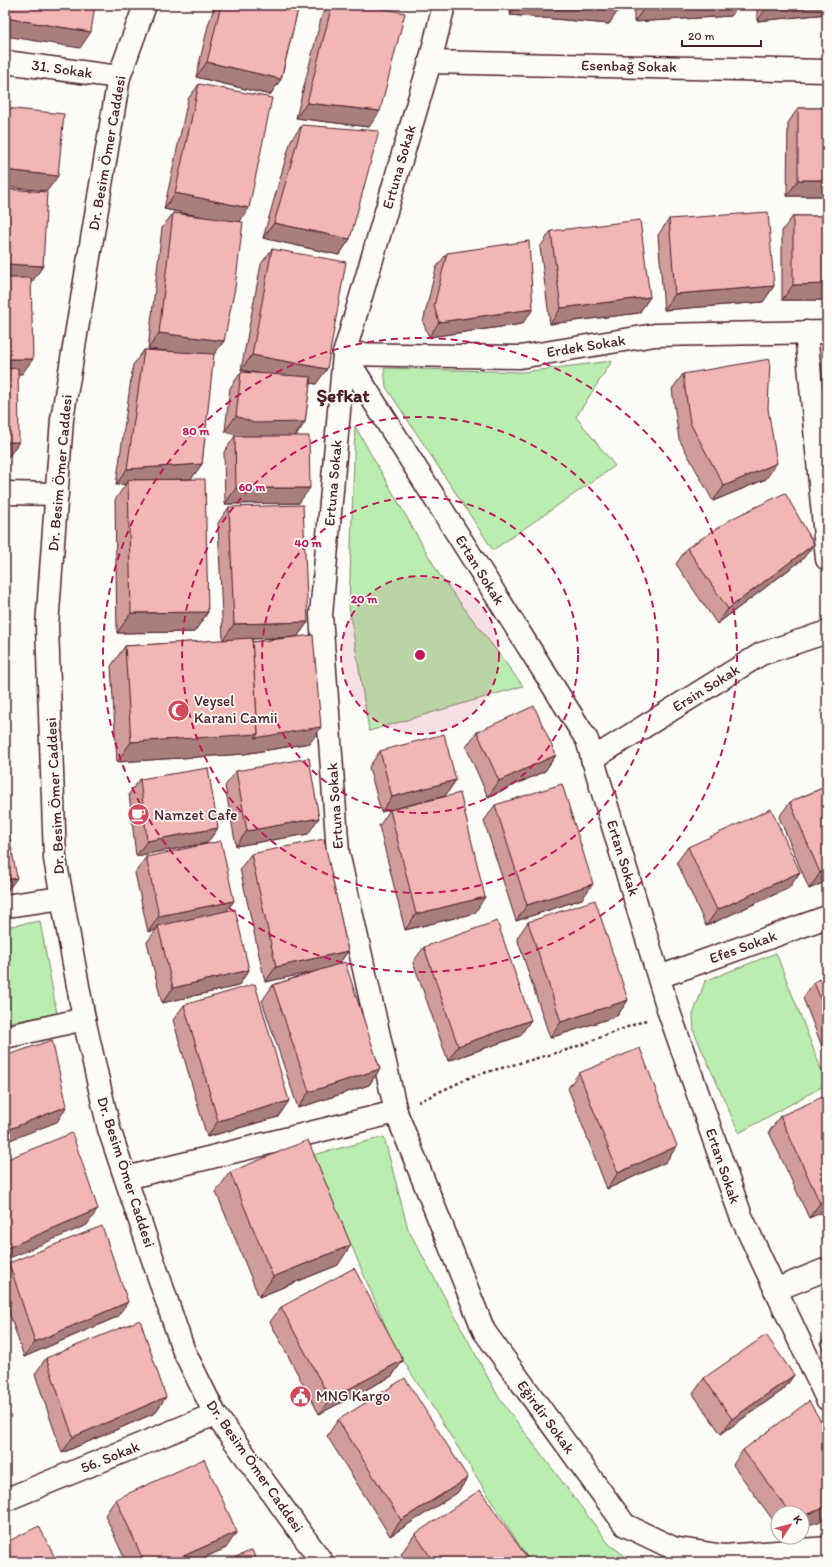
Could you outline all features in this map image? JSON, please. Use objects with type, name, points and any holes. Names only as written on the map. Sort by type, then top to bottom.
[{"type":"street","name":"Dr. Besim Ömer Caddesi","points":[[145,5],[119,77],[62,419],[47,626],[55,859],[84,1019],[109,1130],[183,1349],[215,1414],[322,1562]]},
{"type":"street","name":"Ertuna Sokak","points":[[396,1112],[338,853],[321,615],[344,354],[430,62],[444,5]]},
{"type":"street","name":"31. Sokak","points":[[5,62],[119,77]]},
{"type":"street","name":"Esenbağ Sokak","points":[[430,62],[827,71]]},
{"type":"street","name":"Erdek Sokak","points":[[344,354],[520,357],[655,335],[816,332]]},
{"type":"street","points":[[816,332],[827,559]]},
{"type":"street","name":"Ertan Sokak","points":[[344,354],[587,740],[660,977],[669,1012],[741,1216],[827,1398]]},
{"type":"street","points":[[5,493],[57,494]]},
{"type":"street","name":"Ersin Sokak","points":[[592,759],[761,654],[827,632]]},
{"type":"street","points":[[5,906],[62,898]]},
{"type":"street","name":"Efes Sokak","points":[[660,977],[827,917]]},
{"type":"street","points":[[5,1037],[84,1019]]},
{"type":"street","points":[[126,1178],[396,1112]]},
{"type":"street","name":"Eğirdir Sokak","points":[[396,1112],[484,1331],[625,1525],[673,1548],[724,1556],[827,1548]]},
{"type":"street","points":[[775,1290],[827,1269]]},
{"type":"street","name":"56. Sokak","points":[[5,1500],[215,1414]]},
{"type":"path","points":[[396,1112],[473,1076],[570,1049],[669,1012]]},
{"type":"green space","points":[[612,361],[576,417],[615,466],[493,550],[386,387],[384,368],[523,372]]},
{"type":"green space","points":[[355,426],[440,576],[523,686],[369,731],[349,607]]},
{"type":"green space","points":[[40,921],[57,1014],[5,1023],[5,927]]},
{"type":"green space","points":[[776,953],[827,1084],[739,1133],[694,1032],[693,1015],[705,981]]},
{"type":"green space","points":[[384,1137],[408,1229],[499,1398],[609,1544],[633,1562],[530,1562],[394,1346],[313,1155]]},
{"type":"building","points":[[5,5],[95,5],[91,32],[5,18]]},
{"type":"building","points":[[221,5],[299,5],[281,79],[207,62]]},
{"type":"building","points":[[332,5],[365,5],[405,13],[380,111],[307,103]]},
{"type":"building","points":[[582,5],[620,5],[620,8]]},
{"type":"building","points":[[645,5],[670,5],[645,7]]},
{"type":"building","points":[[199,84],[272,98],[249,208],[175,193]]},
{"type":"building","points":[[5,108],[64,114],[58,176],[5,170]]},
{"type":"building","points":[[798,108],[827,108],[827,180],[798,180]]},
{"type":"building","points":[[302,125],[379,131],[350,239],[274,223]]},
{"type":"building","points":[[5,189],[47,192],[43,266],[5,264]]},
{"type":"building","points":[[768,212],[774,286],[675,294],[669,219]]},
{"type":"building","points":[[173,213],[243,222],[235,288],[224,341],[159,333]]},
{"type":"building","points":[[793,216],[827,216],[827,284],[793,285]]},
{"type":"building","points":[[640,220],[650,297],[561,308],[551,231]]},
{"type":"building","points":[[529,241],[533,309],[439,322],[434,306],[447,253]]},
{"type":"building","points":[[272,249],[346,262],[327,369],[252,355]]},
{"type":"building","points":[[5,278],[31,278],[33,359],[5,359]]},
{"type":"building","points":[[144,350],[214,354],[202,464],[127,469]]},
{"type":"building","points":[[770,359],[768,409],[777,463],[724,486],[690,423],[683,374]]},
{"type":"building","points":[[18,368],[19,442],[5,442],[5,369]]},
{"type":"building","points":[[241,372],[311,377],[305,422],[254,423],[236,416]]},
{"type":"building","points":[[235,436],[309,436],[310,488],[236,488]]},
{"type":"building","points":[[205,479],[208,612],[131,613],[128,480]]},
{"type":"building","points":[[785,493],[814,544],[728,609],[687,548],[733,518]]},
{"type":"building","points":[[303,505],[308,622],[234,624],[229,507]]},
{"type":"building","points":[[313,635],[321,727],[255,738],[258,734],[252,642]]},
{"type":"building","name":"Veysel Karani Camii","points":[[252,638],[258,734],[131,742],[125,646]]},
{"type":"building","points":[[534,706],[556,755],[499,781],[477,732]]},
{"type":"building","points":[[444,734],[456,780],[392,797],[380,751]]},
{"type":"building","points":[[309,758],[319,818],[247,831],[236,771]]},
{"type":"building","points":[[208,768],[218,828],[147,841],[140,779]]},
{"type":"building","points":[[562,784],[593,884],[527,905],[495,805]]},
{"type":"building","points":[[827,786],[827,870],[820,873],[790,802]]},
{"type":"building","points":[[460,793],[485,897],[416,914],[390,810]]},
{"type":"building","points":[[771,809],[800,872],[717,910],[688,847]]},
{"type":"building","points":[[5,813],[17,878],[5,880]]},
{"type":"building","points":[[324,839],[348,951],[276,967],[251,854]]},
{"type":"building","points":[[221,841],[234,901],[159,916],[146,857]]},
{"type":"building","points":[[595,900],[628,1000],[561,1022],[528,922]]},
{"type":"building","points":[[235,909],[249,970],[173,988],[158,926]]},
{"type":"building","points":[[497,921],[531,1020],[458,1046],[424,947]]},
{"type":"building","points":[[345,962],[380,1069],[309,1092],[273,985]]},
{"type":"building","points":[[827,976],[827,1016],[814,982]]},
{"type":"building","points":[[255,984],[289,1101],[218,1121],[184,1005]]},
{"type":"building","points":[[52,1040],[67,1106],[5,1131],[5,1056]]},
{"type":"building","points":[[640,1048],[677,1146],[618,1173],[579,1073]]},
{"type":"building","points":[[827,1095],[827,1199],[820,1203],[780,1116]]},
{"type":"building","points":[[72,1133],[98,1209],[5,1249],[5,1160]]},
{"type":"building","points":[[308,1140],[351,1245],[273,1277],[230,1172]]},
{"type":"building","points":[[102,1226],[128,1302],[35,1342],[9,1263]]},
{"type":"building","points":[[354,1268],[403,1360],[330,1399],[281,1307]]},
{"type":"building","points":[[140,1320],[166,1397],[73,1437],[46,1358]]},
{"type":"building","points":[[766,1335],[794,1375],[732,1419],[704,1378]]},
{"type":"building","points":[[405,1378],[468,1478],[401,1520],[338,1420]]},
{"type":"building","points":[[809,1401],[827,1432],[827,1507],[810,1513],[810,1505],[784,1505],[743,1450]]},
{"type":"building","points":[[204,1459],[237,1532],[170,1562],[144,1562],[116,1499]]},
{"type":"building","points":[[480,1490],[530,1562],[434,1562],[415,1534]]},
{"type":"building","points":[[39,1526],[57,1562],[5,1562],[5,1543]]},
{"type":"building","points":[[252,1550],[257,1562],[225,1562]]},
{"type":"place","name":"Veysel Karani Camii","points":[[178,710]]},
{"type":"place","name":"Namzet Cafe","points":[[138,815]]},
{"type":"place","name":"MNG Kargo","points":[[300,1396]]},
{"type":"district","name":"Şefkat","points":[[343,395]]}]
